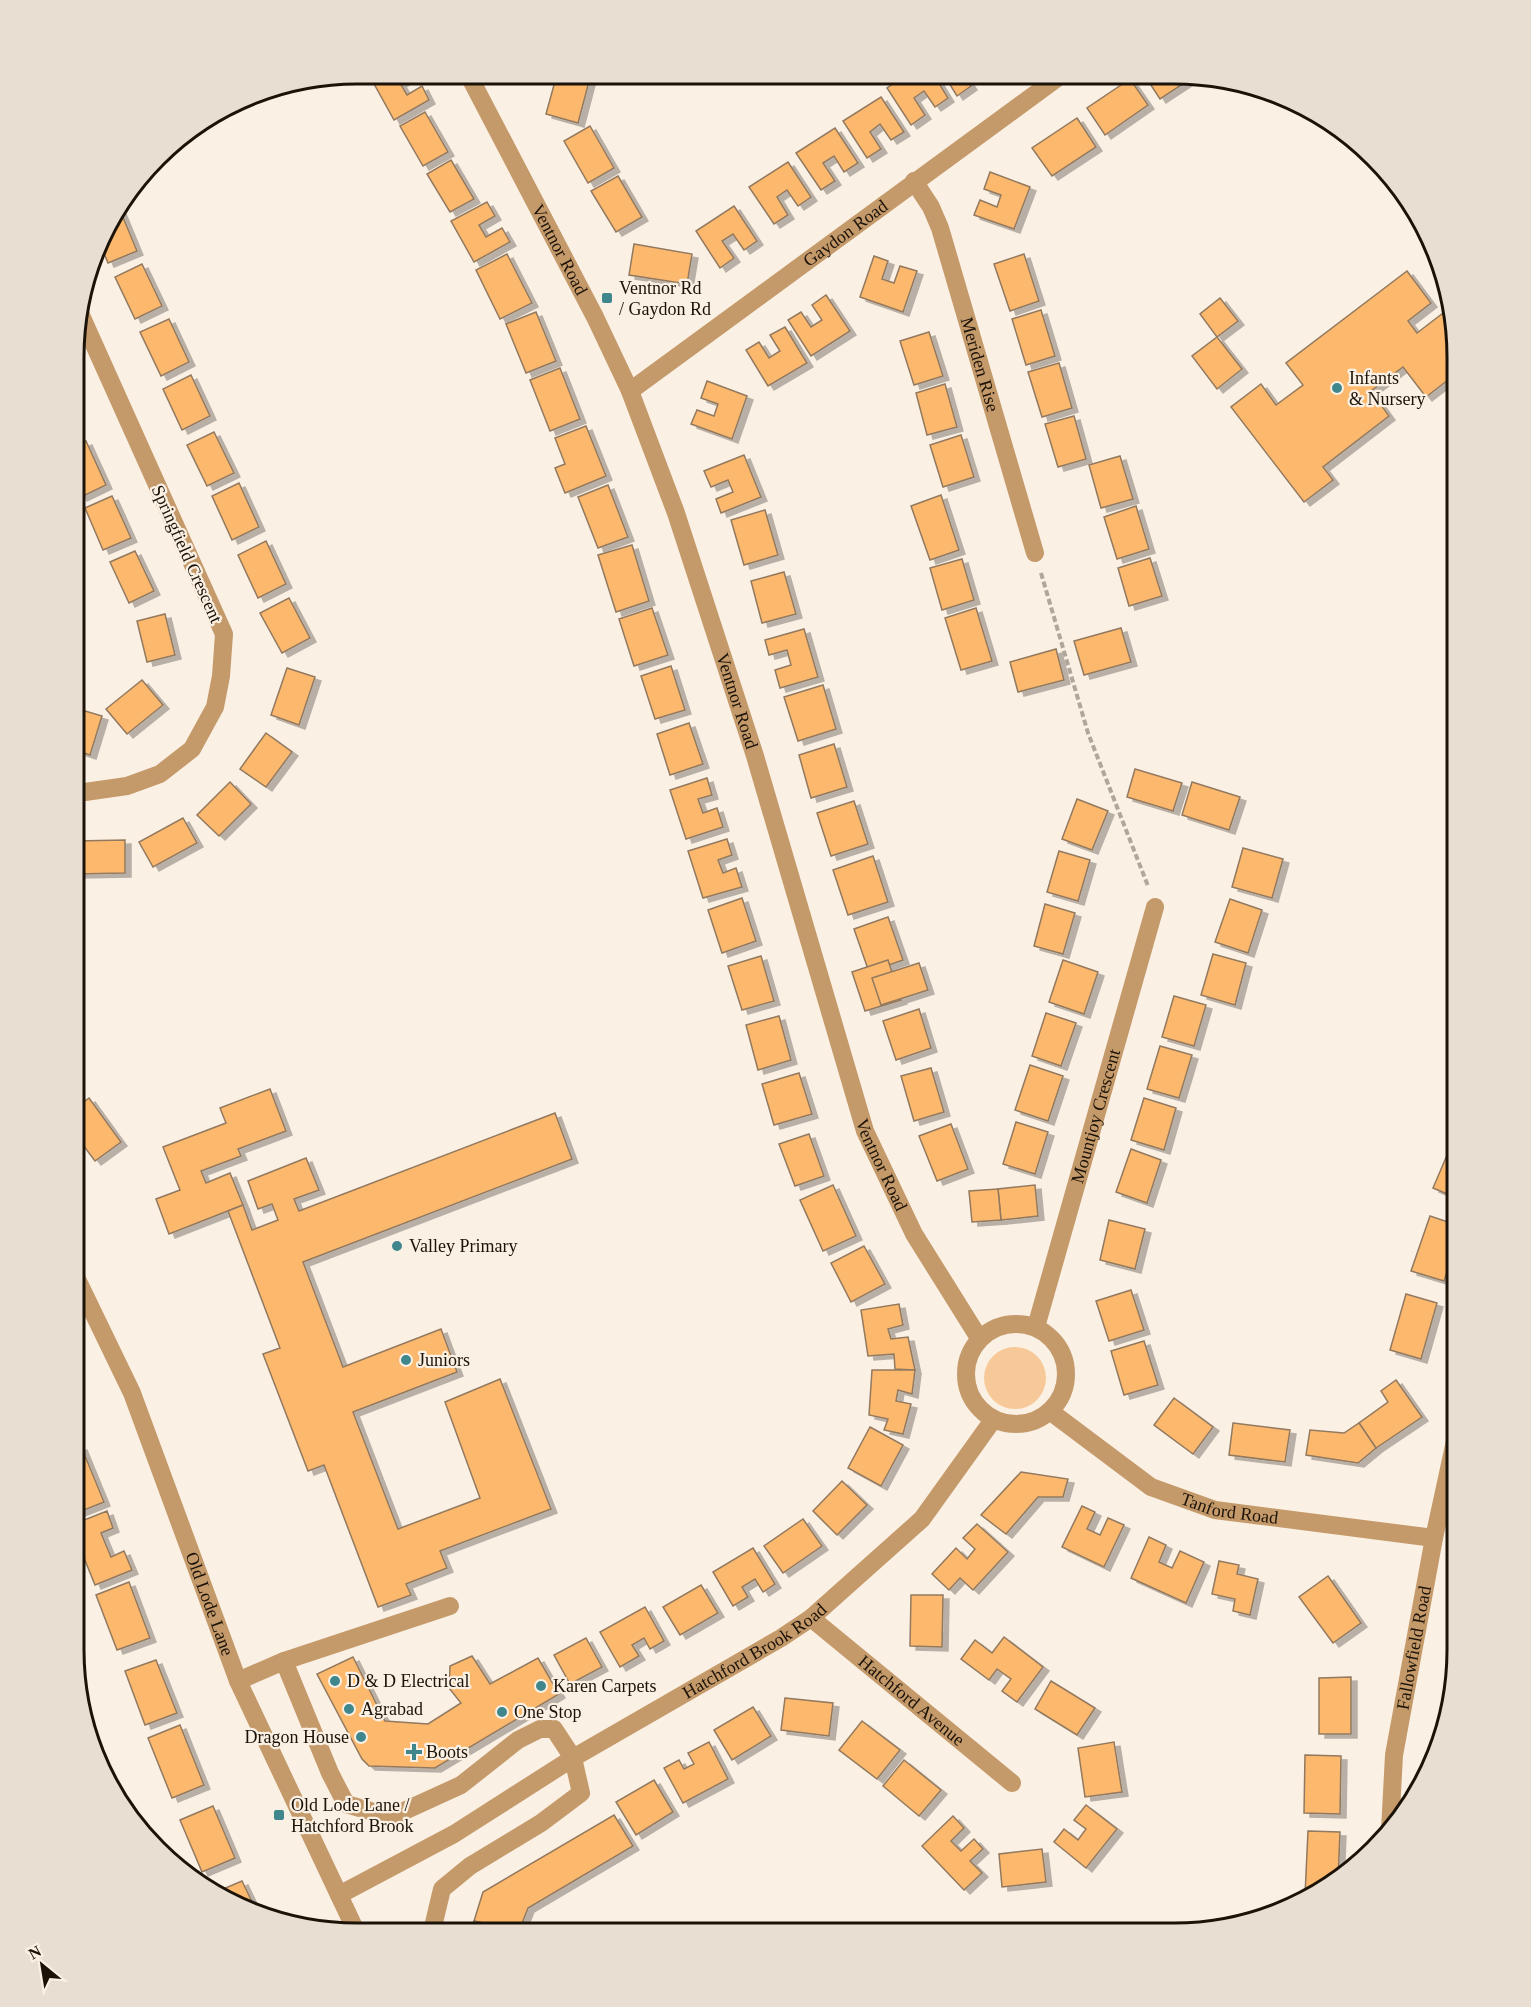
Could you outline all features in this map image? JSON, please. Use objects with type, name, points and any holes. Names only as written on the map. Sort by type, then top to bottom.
[{"type":"street","name":"Ventnor Road","points":[[475,84],[595,317],[630,391],[676,513],[755,756],[865,1131],[914,1234],[979,1338]]},
{"type":"street","name":"Gaydon Road","points":[[630,391],[1049,84]]},
{"type":"street","name":"Meriden Rise","points":[[914,181],[931,207],[940,228],[1035,553]]},
{"type":"street","name":"Springfield Crescent","points":[[84,792],[127,786],[160,774],[192,749],[215,707],[221,676],[224,634],[86,326]]},
{"type":"street","name":"Mountjoy Crescent","points":[[1036,1327],[1155,907]]},
{"type":"street","name":"Old Lode Lane","points":[[84,1294],[132,1393],[238,1681],[352,1923]]},
{"type":"street","points":[[1019,1323],[1036,1327],[1059,1346],[1067,1372],[1064,1392],[1050,1412],[1031,1423],[1014,1425],[993,1420],[972,1401],[965,1379],[969,1353],[979,1338],[1003,1324],[1019,1323]]},
{"type":"street","name":"Tanford Road","points":[[1050,1412],[1150,1487],[1215,1510],[1434,1538]]},
{"type":"street","name":"Hatchford Brook Road","points":[[339,1895],[454,1834],[573,1758],[811,1618],[922,1519],[993,1420]]},
{"type":"street","name":"Fallowfield Road","points":[[1391,1816],[1394,1755],[1447,1478]]},
{"type":"street","points":[[238,1681],[284,1661],[450,1606]]},
{"type":"street","name":"Hatchford Avenue","points":[[811,1618],[1012,1782]]},
{"type":"street","points":[[284,1661],[330,1773],[346,1804],[392,1817],[461,1785],[518,1740],[540,1729],[554,1729],[573,1758],[581,1793],[541,1823],[470,1866],[442,1890],[434,1923]]},
{"type":"path","points":[[1035,553],[1088,733],[1155,907]]},
{"type":"shaded area","points":[[1009,1347],[1021,1347],[1037,1356],[1044,1366],[1046,1378],[1044,1390],[1037,1400],[1021,1409],[1009,1409],[998,1404],[989,1395],[984,1384],[984,1372],[989,1361],[998,1352]]},
{"type":"building","points":[[374,84],[401,84],[407,95],[422,86],[429,100],[394,120]]},
{"type":"building","points":[[554,84],[588,84],[578,123],[546,114]]},
{"type":"building","points":[[893,84],[939,84],[948,98],[935,107],[924,91],[914,98],[925,115],[911,125],[887,88]]},
{"type":"building","points":[[950,84],[970,84],[971,86],[957,96]]},
{"type":"building","points":[[1123,84],[1133,84],[1148,105],[1105,135],[1087,108]]},
{"type":"building","points":[[1150,84],[1182,84],[1160,99]]},
{"type":"building","points":[[881,97],[904,132],[891,140],[880,124],[870,132],[881,149],[867,158],[843,121]]},
{"type":"building","points":[[425,112],[448,152],[423,166],[400,126]]},
{"type":"building","points":[[1077,118],[1096,147],[1052,176],[1032,148]]},
{"type":"building","points":[[590,126],[614,168],[588,183],[564,141]]},
{"type":"building","points":[[835,128],[858,163],[844,172],[834,156],[823,163],[835,181],[821,190],[796,153]]},
{"type":"building","points":[[451,160],[474,199],[450,212],[427,174]]},
{"type":"building","points":[[788,162],[811,197],[798,206],[787,190],[777,197],[788,215],[774,224],[749,187]]},
{"type":"building","points":[[990,172],[1030,187],[1014,229],[974,215],[980,200],[997,207],[1001,195],[984,189]]},
{"type":"building","points":[[618,176],[642,217],[616,232],[591,191]]},
{"type":"building","points":[[487,202],[495,216],[479,225],[486,237],[502,228],[510,242],[474,262],[451,221]]},
{"type":"building","points":[[734,206],[757,241],[744,250],[733,234],[722,241],[734,258],[720,268],[696,231]]},
{"type":"building","points":[[123,217],[137,251],[108,263],[104,254]]},
{"type":"building","points":[[634,244],[692,254],[687,284],[629,275]]},
{"type":"building","points":[[507,254],[532,303],[500,319],[476,270]]},
{"type":"building","points":[[1024,254],[1039,301],[1010,311],[994,264]]},
{"type":"building","points":[[874,256],[888,261],[882,279],[894,283],[900,266],[917,271],[903,312],[860,297]]},
{"type":"building","points":[[142,264],[162,306],[135,319],[115,277]]},
{"type":"building","name":"Infants & Nursery","points":[[1407,271],[1431,303],[1408,321],[1417,333],[1444,313],[1447,381],[1426,397],[1403,367],[1371,391],[1389,416],[1323,467],[1333,480],[1304,502],[1231,407],[1261,384],[1276,405],[1303,385],[1286,363]]},
{"type":"building","points":[[826,295],[850,331],[811,356],[788,320],[801,312],[811,327],[822,320],[812,305]]},
{"type":"building","points":[[1220,298],[1238,321],[1217,337],[1200,314]]},
{"type":"building","points":[[1041,310],[1055,356],[1026,365],[1012,319]]},
{"type":"building","points":[[536,312],[556,361],[526,373],[506,324]]},
{"type":"building","points":[[169,319],[189,362],[161,376],[140,332]]},
{"type":"building","points":[[785,327],[807,363],[768,386],[746,350],[759,342],[769,358],[780,351],[770,335]]},
{"type":"building","points":[[929,332],[943,376],[914,385],[900,341]]},
{"type":"building","points":[[1217,337],[1242,369],[1217,389],[1192,356]]},
{"type":"building","points":[[1059,363],[1072,408],[1042,417],[1028,372]]},
{"type":"building","points":[[560,368],[580,419],[550,431],[530,380]]},
{"type":"building","points":[[191,375],[210,416],[182,430],[163,389]]},
{"type":"building","points":[[707,381],[747,396],[732,439],[691,424],[697,410],[714,416],[718,404],[701,398]]},
{"type":"building","points":[[945,384],[957,427],[927,435],[916,393]]},
{"type":"building","points":[[1074,416],[1086,459],[1058,467],[1045,424]]},
{"type":"building","points":[[586,426],[606,476],[565,493],[555,468],[565,464],[555,438]]},
{"type":"building","points":[[214,432],[234,473],[207,486],[187,445]]},
{"type":"building","points":[[961,435],[974,477],[943,487],[930,445]]},
{"type":"building","points":[[86,441],[106,485],[84,496],[84,442]]},
{"type":"building","points":[[744,455],[761,497],[721,513],[716,499],[733,492],[728,480],[711,487],[704,471]]},
{"type":"building","points":[[1120,456],[1133,499],[1101,508],[1089,465]]},
{"type":"building","points":[[239,483],[259,527],[232,540],[212,496]]},
{"type":"building","points":[[608,485],[628,537],[598,548],[578,497]]},
{"type":"building","points":[[941,495],[959,550],[930,560],[911,506]]},
{"type":"building","points":[[112,496],[131,538],[103,550],[85,508]]},
{"type":"building","points":[[1136,506],[1149,549],[1117,559],[1104,517]]},
{"type":"building","points":[[765,510],[778,555],[744,565],[731,520]]},
{"type":"building","points":[[266,541],[286,584],[258,598],[238,555]]},
{"type":"building","points":[[632,545],[649,601],[616,612],[598,555]]},
{"type":"building","points":[[135,551],[154,591],[129,603],[110,562]]},
{"type":"building","points":[[1150,558],[1162,596],[1129,606],[1118,568]]},
{"type":"building","points":[[962,559],[974,600],[942,610],[930,568]]},
{"type":"building","points":[[784,572],[796,614],[762,623],[751,581]]},
{"type":"building","points":[[289,598],[310,638],[282,653],[260,613]]},
{"type":"building","points":[[652,608],[668,655],[634,666],[619,619]]},
{"type":"building","points":[[976,608],[992,661],[961,670],[945,618]]},
{"type":"building","points":[[165,614],[175,655],[147,662],[137,621]]},
{"type":"building","points":[[1121,628],[1131,662],[1084,675],[1074,641]]},
{"type":"building","points":[[804,629],[818,677],[780,688],[775,670],[791,665],[787,650],[769,655],[765,640]]},
{"type":"building","points":[[1056,649],[1064,680],[1018,692],[1010,662]]},
{"type":"building","points":[[671,666],[685,710],[655,719],[641,676]]},
{"type":"building","points":[[287,668],[315,677],[299,725],[271,715]]},
{"type":"building","points":[[142,680],[163,705],[127,734],[106,709]]},
{"type":"building","points":[[823,685],[836,729],[798,741],[784,697]]},
{"type":"building","points":[[84,711],[102,716],[90,755],[84,753]]},
{"type":"building","points":[[689,723],[703,764],[670,775],[657,734]]},
{"type":"building","points":[[266,733],[292,752],[266,787],[240,769]]},
{"type":"building","points":[[834,744],[847,787],[811,798],[799,755]]},
{"type":"building","points":[[1135,769],[1182,783],[1173,811],[1127,797]]},
{"type":"building","points":[[707,778],[712,795],[698,799],[703,813],[717,808],[723,827],[686,839],[670,790]]},
{"type":"building","points":[[230,782],[251,804],[219,836],[197,815]]},
{"type":"building","points":[[1192,782],[1240,797],[1229,830],[1182,815]]},
{"type":"building","points":[[1077,799],[1108,811],[1092,850],[1062,839]]},
{"type":"building","points":[[854,801],[868,844],[831,856],[817,813]]},
{"type":"building","points":[[183,818],[197,843],[153,867],[139,842]]},
{"type":"building","points":[[727,839],[732,855],[718,860],[723,873],[736,868],[742,887],[703,898],[688,851]]},
{"type":"building","points":[[125,840],[125,873],[84,874],[84,841]]},
{"type":"building","points":[[1243,848],[1283,859],[1272,898],[1232,887]]},
{"type":"building","points":[[1059,851],[1090,860],[1078,901],[1047,892]]},
{"type":"building","points":[[873,856],[888,902],[848,915],[833,870]]},
{"type":"building","points":[[742,898],[756,941],[722,953],[708,910]]},
{"type":"building","points":[[1230,899],[1262,910],[1248,953],[1215,942]]},
{"type":"building","points":[[1045,904],[1075,913],[1063,954],[1034,946]]},
{"type":"building","points":[[888,917],[903,960],[869,972],[854,929]]},
{"type":"building","points":[[1213,954],[1246,963],[1235,1005],[1201,995]]},
{"type":"building","points":[[761,956],[774,1001],[742,1010],[728,966]]},
{"type":"building","points":[[888,960],[901,1000],[865,1011],[852,972]]},
{"type":"building","points":[[1063,960],[1098,972],[1084,1014],[1049,1002]]},
{"type":"building","points":[[919,963],[928,990],[881,1005],[872,978]]},
{"type":"building","points":[[1174,996],[1206,1005],[1194,1046],[1162,1037]]},
{"type":"building","points":[[919,1009],[931,1048],[896,1060],[883,1021]]},
{"type":"building","points":[[1046,1013],[1076,1023],[1061,1066],[1032,1056]]},
{"type":"building","points":[[779,1016],[791,1060],[758,1070],[746,1025]]},
{"type":"building","points":[[1160,1046],[1192,1055],[1179,1098],[1147,1089]]},
{"type":"building","points":[[1030,1065],[1063,1076],[1048,1121],[1015,1110]]},
{"type":"building","points":[[931,1068],[944,1112],[914,1121],[901,1076]]},
{"type":"building","points":[[799,1073],[812,1114],[774,1125],[762,1084]]},
{"type":"building","points":[[270,1089],[286,1131],[238,1149],[241,1156],[201,1171],[206,1183],[230,1173],[243,1205],[169,1234],[156,1199],[180,1190],[163,1147],[226,1123],[220,1108]]},
{"type":"building","points":[[89,1098],[121,1142],[95,1161],[84,1146],[84,1102]]},
{"type":"building","points":[[1144,1098],[1176,1108],[1164,1150],[1131,1140]]},
{"type":"building","name":"Juniors","points":[[555,1113],[572,1159],[303,1262],[343,1367],[441,1329],[457,1372],[353,1412],[398,1529],[480,1498],[445,1402],[500,1379],[551,1509],[440,1551],[447,1568],[406,1584],[411,1595],[378,1607],[324,1465],[308,1471],[263,1354],[280,1348],[228,1211],[243,1205],[252,1230],[278,1220],[272,1204],[258,1209],[248,1181],[306,1158],[319,1190],[294,1199],[299,1211]]},
{"type":"building","points":[[1016,1122],[1048,1132],[1035,1174],[1003,1164]]},
{"type":"building","points":[[951,1124],[968,1169],[937,1181],[919,1136]]},
{"type":"building","points":[[809,1134],[824,1176],[795,1186],[779,1144]]},
{"type":"building","points":[[1131,1149],[1161,1160],[1147,1203],[1116,1192]]},
{"type":"building","points":[[1447,1155],[1447,1194],[1433,1188]]},
{"type":"building","points":[[833,1185],[856,1236],[823,1251],[800,1200]]},
{"type":"building","points":[[1035,1185],[1038,1216],[1001,1220],[998,1189]]},
{"type":"building","points":[[998,1189],[1001,1220],[972,1222],[969,1191]]},
{"type":"building","points":[[1430,1216],[1447,1222],[1447,1272],[1444,1281],[1411,1271]]},
{"type":"building","points":[[1109,1220],[1145,1229],[1135,1269],[1100,1260]]},
{"type":"building","points":[[864,1246],[885,1284],[851,1302],[831,1263]]},
{"type":"building","points":[[1131,1290],[1144,1330],[1109,1341],[1096,1301]]},
{"type":"building","points":[[1406,1294],[1437,1303],[1421,1359],[1390,1350]]},
{"type":"building","points":[[899,1304],[903,1325],[888,1329],[891,1339],[908,1337],[915,1370],[895,1369],[894,1354],[868,1356],[861,1310]]},
{"type":"building","points":[[1144,1341],[1158,1385],[1124,1395],[1111,1351]]},
{"type":"building","points":[[872,1370],[915,1370],[912,1394],[898,1390],[896,1401],[911,1404],[903,1434],[884,1430],[888,1419],[869,1415]]},
{"type":"building","points":[[1396,1380],[1422,1417],[1376,1448],[1359,1423],[1388,1402],[1381,1391]]},
{"type":"building","points":[[1174,1398],[1213,1427],[1193,1454],[1154,1425]]},
{"type":"building","points":[[1233,1423],[1290,1430],[1285,1462],[1229,1455]]},
{"type":"building","points":[[1359,1423],[1376,1448],[1358,1463],[1306,1455],[1310,1430],[1344,1433]]},
{"type":"building","points":[[870,1427],[903,1445],[881,1486],[848,1468]]},
{"type":"building","points":[[84,1453],[104,1502],[84,1510]]},
{"type":"building","points":[[1021,1472],[1068,1479],[1063,1497],[1038,1497],[1006,1534],[981,1515]]},
{"type":"building","points":[[842,1481],[867,1505],[837,1535],[813,1511]]},
{"type":"building","points":[[1082,1506],[1095,1512],[1087,1529],[1100,1535],[1108,1518],[1124,1525],[1104,1567],[1062,1547]]},
{"type":"building","points":[[107,1511],[113,1528],[101,1533],[111,1557],[124,1551],[132,1570],[95,1585],[84,1558],[84,1520]]},
{"type":"building","points":[[803,1519],[822,1546],[783,1573],[764,1546]]},
{"type":"building","points":[[977,1524],[1008,1552],[973,1590],[960,1578],[949,1590],[932,1574],[956,1548],[967,1559],[975,1549],[963,1538]]},
{"type":"building","points":[[1149,1537],[1166,1545],[1159,1562],[1172,1568],[1180,1551],[1204,1562],[1186,1603],[1131,1578]]},
{"type":"building","points":[[753,1548],[775,1584],[763,1592],[755,1579],[742,1587],[748,1597],[733,1606],[713,1572]]},
{"type":"building","points":[[1219,1561],[1239,1565],[1237,1574],[1258,1579],[1250,1615],[1233,1611],[1235,1599],[1212,1594]]},
{"type":"building","points":[[1328,1576],[1361,1623],[1333,1643],[1299,1597]]},
{"type":"building","points":[[129,1582],[150,1638],[117,1650],[96,1595]]},
{"type":"building","points":[[701,1585],[718,1613],[680,1635],[663,1607]]},
{"type":"building","points":[[911,1595],[943,1595],[942,1647],[910,1646]]},
{"type":"building","points":[[645,1607],[664,1641],[650,1649],[644,1638],[632,1645],[639,1656],[620,1667],[600,1632]]},
{"type":"building","points":[[1004,1637],[1043,1667],[1017,1702],[1002,1691],[1011,1679],[997,1669],[989,1680],[961,1659],[975,1640],[992,1653]]},
{"type":"building","points":[[586,1638],[602,1667],[570,1684],[554,1655]]},
{"type":"building","points":[[472,1656],[490,1684],[538,1658],[559,1694],[435,1768],[369,1766],[362,1759],[317,1674],[353,1657],[385,1721],[428,1724],[461,1703],[449,1688],[450,1666]]},
{"type":"building","points":[[156,1660],[177,1713],[145,1725],[125,1671]]},
{"type":"building","points":[[1351,1677],[1351,1734],[1319,1734],[1319,1678]]},
{"type":"building","points":[[1051,1681],[1095,1708],[1077,1735],[1035,1709]]},
{"type":"building","points":[[785,1698],[833,1703],[829,1736],[781,1730]]},
{"type":"building","points":[[753,1707],[771,1736],[732,1760],[714,1730]]},
{"type":"building","points":[[862,1721],[900,1750],[877,1779],[839,1750]]},
{"type":"building","points":[[180,1725],[204,1785],[172,1798],[148,1738]]},
{"type":"building","points":[[709,1742],[728,1779],[683,1803],[664,1768],[679,1760],[684,1769],[694,1764],[688,1753]]},
{"type":"building","points":[[1114,1742],[1122,1792],[1085,1797],[1078,1748]]},
{"type":"building","points":[[1305,1755],[1341,1756],[1340,1814],[1304,1813]]},
{"type":"building","points":[[904,1760],[941,1790],[919,1816],[883,1786]]},
{"type":"building","points":[[654,1780],[673,1812],[636,1835],[616,1802]]},
{"type":"building","points":[[1086,1805],[1117,1829],[1086,1868],[1054,1842],[1064,1829],[1078,1840],[1086,1829],[1074,1820]]},
{"type":"building","points":[[213,1806],[235,1858],[202,1872],[180,1820]]},
{"type":"building","points":[[614,1815],[633,1846],[528,1908],[522,1923],[474,1921],[483,1892]]},
{"type":"building","points":[[953,1816],[964,1828],[951,1841],[961,1851],[974,1839],[983,1849],[970,1861],[982,1873],[964,1890],[922,1846]]},
{"type":"building","points":[[1308,1831],[1340,1832],[1338,1868],[1305,1889]]},
{"type":"building","points":[[1042,1849],[1046,1882],[1002,1887],[999,1854]]},
{"type":"building","points":[[242,1881],[252,1902],[236,1895],[224,1888]]},
{"type":"place","name":"Ventnor Rd / Gaydon Rd","points":[[607,298]]},
{"type":"place","name":"Infants & Nursery","points":[[1337,388]]},
{"type":"place","name":"Valley Primary","points":[[397,1246]]},
{"type":"place","name":"Juniors","points":[[406,1360]]},
{"type":"place","name":"D & D Electrical","points":[[335,1681]]},
{"type":"place","name":"Karen Carpets","points":[[541,1686]]},
{"type":"place","name":"Agrabad","points":[[349,1709]]},
{"type":"place","name":"One Stop","points":[[502,1712]]},
{"type":"place","name":"Dragon House","points":[[361,1737]]},
{"type":"place","name":"Boots","points":[[414,1752]]},
{"type":"place","name":"Old Lode Lane / Hatchford Brook","points":[[279,1815]]}]
